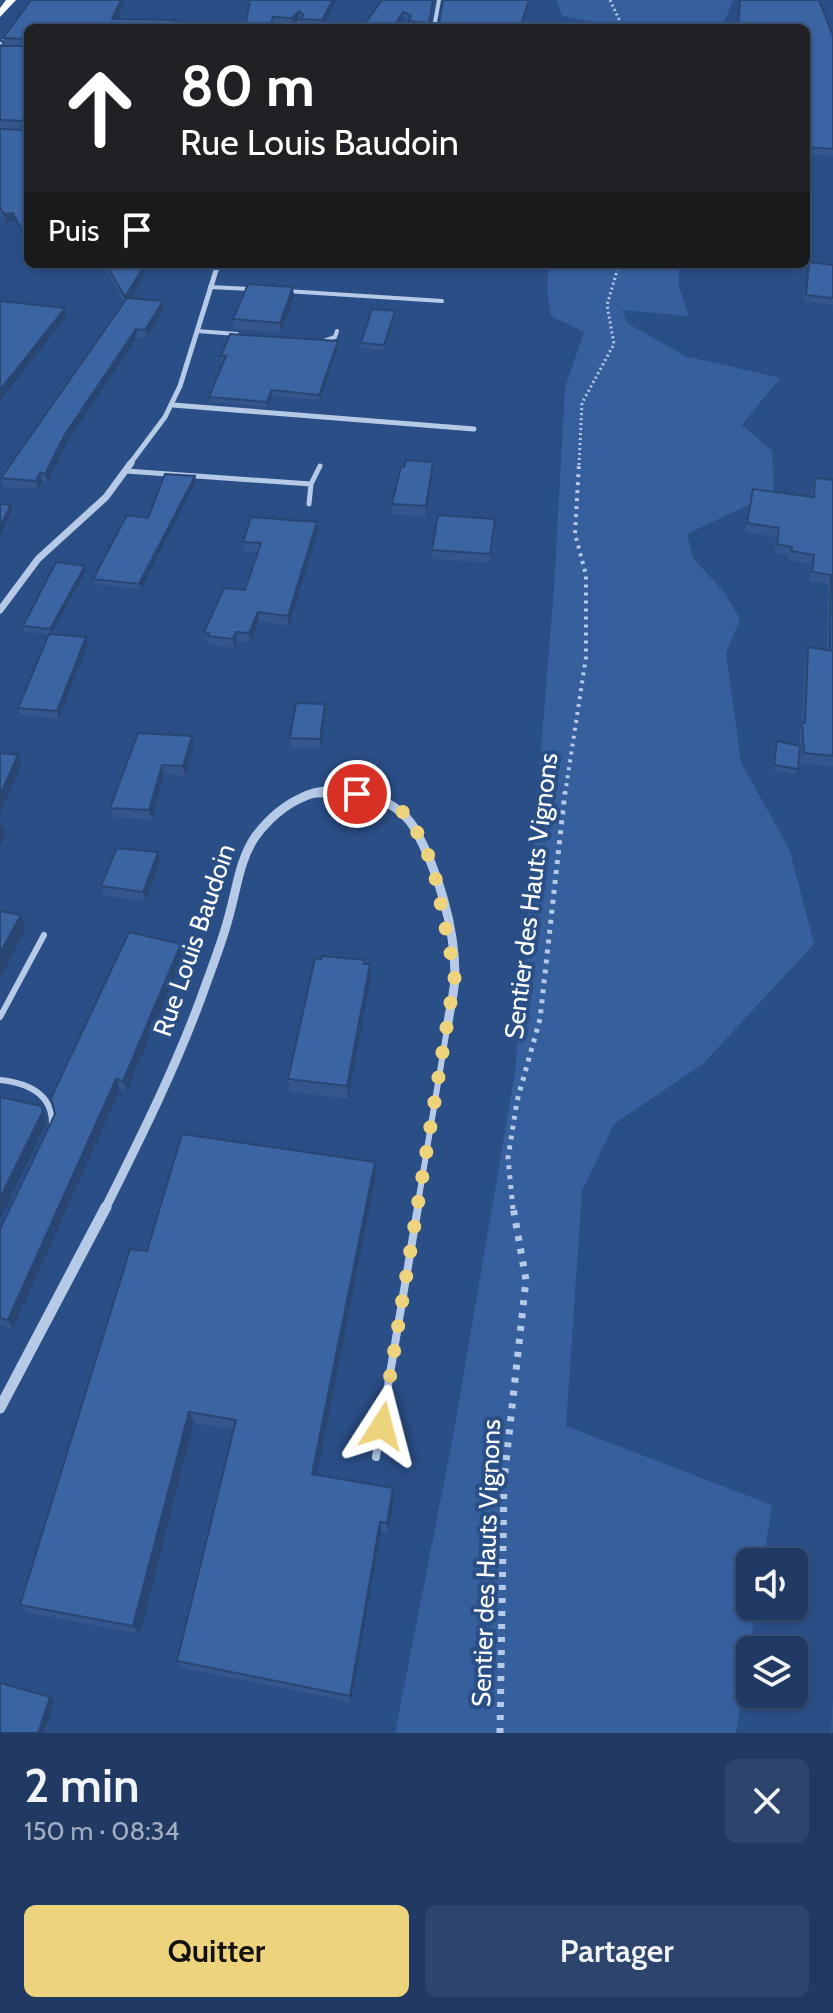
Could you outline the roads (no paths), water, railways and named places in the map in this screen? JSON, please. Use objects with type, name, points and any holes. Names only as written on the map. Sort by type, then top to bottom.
[{"type":"main road","points":[[0,14],[11,0]]},
{"type":"street","points":[[435,24],[439,0]]},
{"type":"street","points":[[0,610],[38,559],[106,497],[173,405],[217,268]]},
{"type":"street","points":[[173,405],[474,429]]},
{"type":"street","name":"Rue Louis Baudoin","points":[[0,1408],[129,1157],[191,1024],[225,930],[247,846],[276,813],[302,797],[338,792],[376,796],[402,811],[424,842],[449,938],[455,975],[448,1023]]},
{"type":"lane","points":[[210,287],[264,290]]},
{"type":"lane","points":[[277,291],[442,301]]},
{"type":"lane","points":[[197,331],[244,335]]},
{"type":"lane","points":[[322,342],[330,340],[337,331]]},
{"type":"lane","points":[[309,504],[311,484],[320,466]]},
{"type":"lane","points":[[126,471],[311,484]]},
{"type":"lane","points":[[0,1017],[44,935]]},
{"type":"lane","points":[[376,1457],[448,1023]]},
{"type":"lane","points":[[0,1080],[36,1087],[49,1104],[54,1122],[47,1136]]}]
